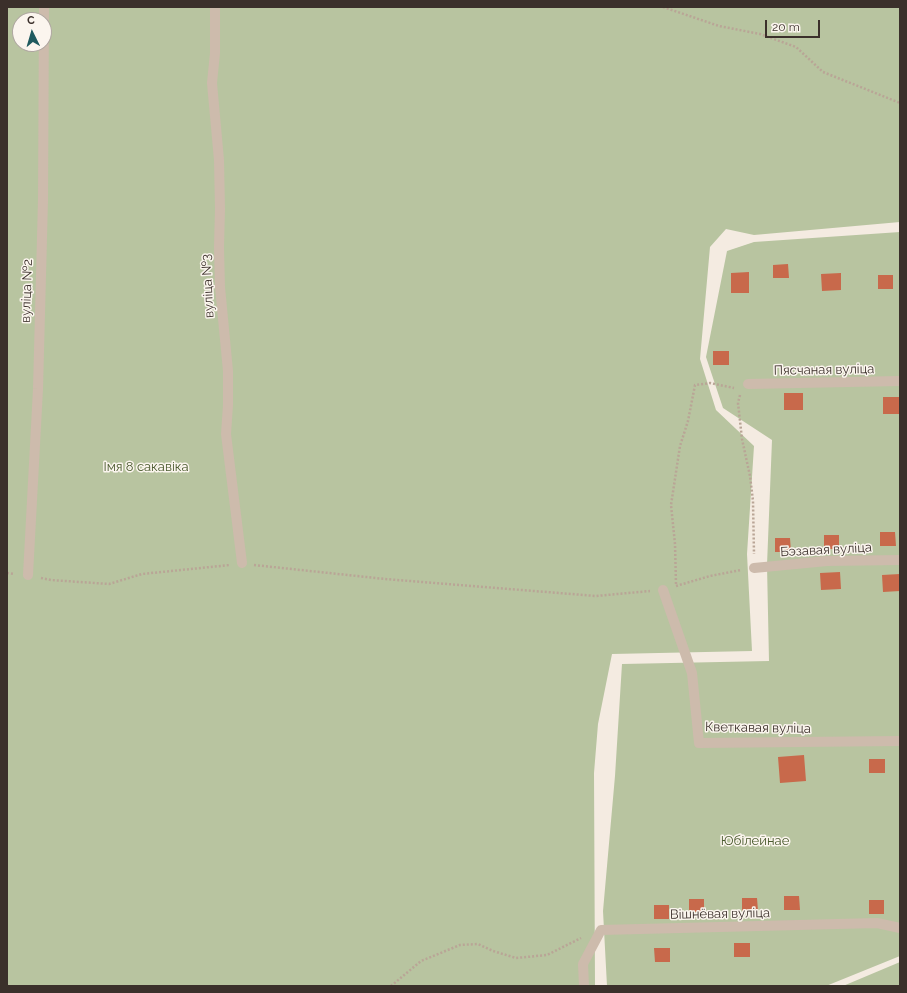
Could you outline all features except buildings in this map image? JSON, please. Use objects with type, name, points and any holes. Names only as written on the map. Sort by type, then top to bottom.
[{"type":"street","name":"вуліца №2","points":[[28,575],[38,389],[43,200],[44,7]]},
{"type":"street","name":"вуліца №3","points":[[215,7],[212,83],[219,160],[220,287],[228,370],[226,434],[242,563]]},
{"type":"street","name":"Пясчаная вуліца","points":[[745,386],[900,381]]},
{"type":"street","name":"Бэзавая вуліца","points":[[754,568],[827,561],[900,560]]},
{"type":"street","name":"Кветкавая вуліца","points":[[663,590],[692,673],[700,743],[900,741]]},
{"type":"street","name":"Вішнёвая вуліца","points":[[601,930],[877,923],[900,928]]},
{"type":"street","points":[[584,986],[583,964],[601,930]]},
{"type":"path","points":[[663,7],[719,26],[760,34],[796,47],[824,72],[900,103]]},
{"type":"path","points":[[7,573],[28,575],[51,580],[109,584],[142,574],[242,563],[385,579],[596,596],[663,590],[710,576],[754,568],[753,501],[750,476],[742,439],[738,403],[745,386],[710,383],[695,385],[688,421],[680,446],[671,505],[675,544],[676,586]]},
{"type":"path","points":[[390,986],[421,961],[460,945],[478,944],[493,951],[516,958],[547,955],[572,941],[601,930]]},
{"type":"green space","name":"Імя 8 сакавіка","points":[[7,7],[900,7],[900,222],[754,235],[726,229],[710,247],[700,359],[716,410],[754,446],[747,554],[752,651],[612,654],[598,724],[594,773],[595,986],[7,986]]},
{"type":"green space","name":"Юбілейнае","points":[[900,232],[900,956],[826,986],[607,986],[603,911],[615,776],[622,664],[769,661],[767,565],[772,440],[723,408],[706,357],[727,251],[754,242]]},
{"type":"green space","points":[[900,962],[900,986],[843,986]]}]
